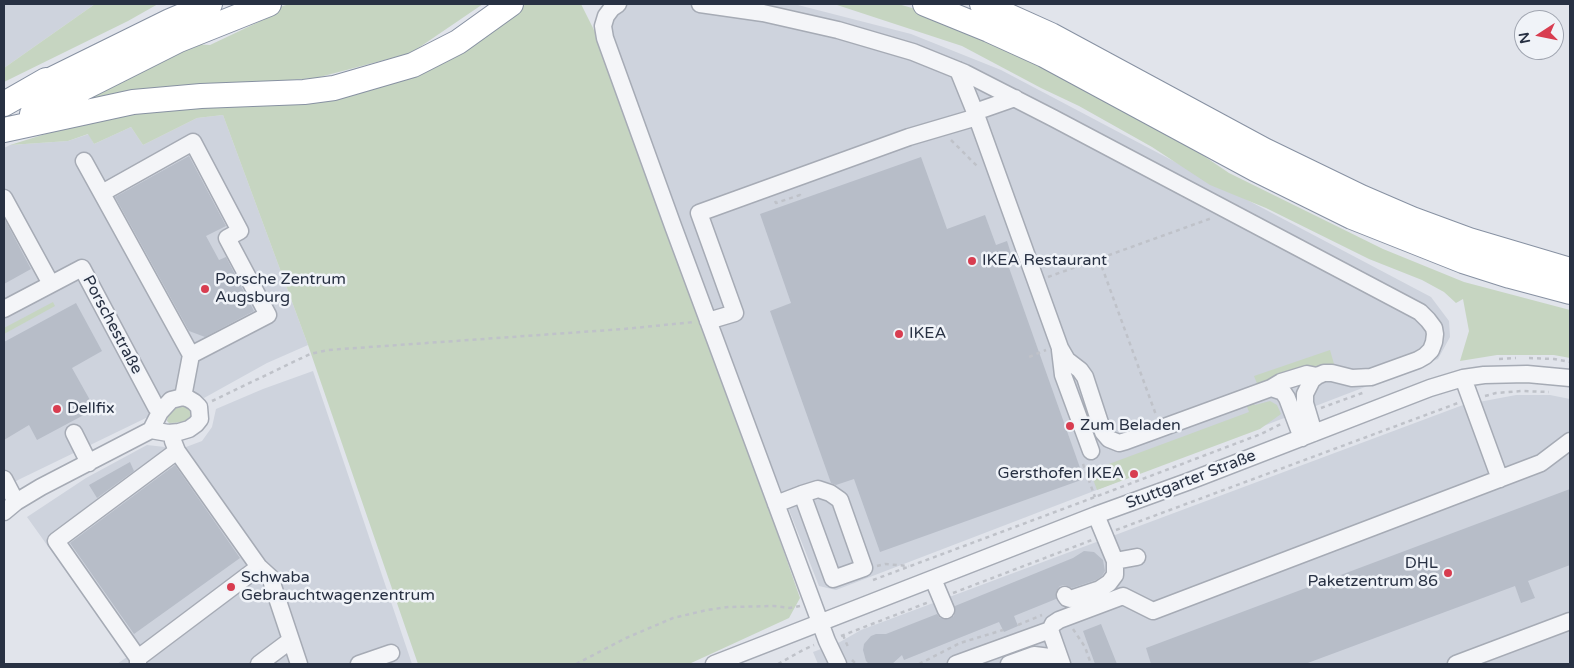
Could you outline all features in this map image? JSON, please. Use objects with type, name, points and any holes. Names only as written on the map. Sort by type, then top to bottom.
[{"type":"highway","points":[[32,89],[173,4]]},
{"type":"highway","points":[[4,104],[170,21],[210,4]]},
{"type":"highway","points":[[4,129],[179,40],[269,4]]},
{"type":"highway","points":[[4,129],[133,102],[201,96],[304,92],[334,88],[413,64],[458,42],[511,4]]},
{"type":"highway","points":[[925,4],[989,30],[1044,56],[1255,169],[1352,217],[1463,261],[1570,292]]},
{"type":"highway","points":[[982,4],[1051,35],[1264,150],[1361,197],[1412,219],[1469,240],[1570,270]]},
{"type":"street","points":[[618,4],[606,16],[603,26],[605,38],[812,602],[838,664]]},
{"type":"street","points":[[700,4],[763,13],[838,30],[913,52],[958,70],[1413,307],[1428,320],[1434,328],[1434,342],[1431,350],[1418,360],[1363,379],[1332,373],[1324,373],[1317,376],[1308,385],[1305,394],[1308,435]]},
{"type":"street","points":[[958,70],[1060,348],[1067,360],[1080,370],[1085,377],[1103,432],[1113,442]]},
{"type":"street","points":[[708,321],[735,313],[699,213],[909,136],[976,115],[1015,98]]},
{"type":"street","points":[[102,193],[193,142],[240,231],[227,238],[268,315],[191,355]]},
{"type":"street","points":[[84,161],[191,355],[183,397]]},
{"type":"street","points":[[4,198],[51,284],[4,309]]},
{"type":"street","name":"Porschestraße","points":[[51,284],[82,268],[160,412]]},
{"type":"street","points":[[1060,348],[1063,375],[1086,453],[1113,442],[1119,443],[1271,388],[1281,382],[1307,374],[1317,376]]},
{"type":"street","name":"Stuttgarter Straße","points":[[714,664],[1410,395],[1463,378],[1484,375],[1527,374],[1570,378]]},
{"type":"street","points":[[1463,378],[1500,480]]},
{"type":"street","points":[[1271,388],[1283,392],[1308,435]]},
{"type":"street","points":[[4,479],[10,507],[41,487],[151,430],[160,412],[171,400],[183,397],[194,402],[199,407],[200,419],[185,431],[168,433],[151,430]]},
{"type":"street","points":[[74,433],[89,463]]},
{"type":"street","points":[[168,433],[178,451],[259,567],[270,578],[299,664]]},
{"type":"street","points":[[957,664],[1050,630],[1053,624],[1059,620],[1123,596],[1152,611],[1541,464],[1570,441]]},
{"type":"street","points":[[178,451],[56,541],[138,661],[259,567]]},
{"type":"street","points":[[776,504],[802,494],[818,489],[830,493],[840,500],[864,576],[833,579],[802,494]]},
{"type":"street","points":[[1065,595],[1067,598],[1075,598],[1100,588],[1109,583],[1115,575],[1115,561],[1096,515]]},
{"type":"street","points":[[1115,561],[1137,557]]},
{"type":"street","points":[[933,579],[943,604]]},
{"type":"street","points":[[1456,664],[1570,621]]},
{"type":"street","points":[[1050,630],[1062,664]]},
{"type":"street","points":[[259,664],[292,640]]},
{"type":"street","points":[[359,664],[391,653]]},
{"type":"street","points":[[1009,664],[1034,655],[1050,657],[1058,664]]},
{"type":"path","points":[[947,135],[984,174]]},
{"type":"path","points":[[776,203],[800,195],[801,199]]},
{"type":"path","points":[[1036,281],[1221,214],[1225,209]]},
{"type":"path","points":[[1100,259],[1161,428]]},
{"type":"path","points":[[199,407],[302,358],[328,350],[614,330],[708,321]]},
{"type":"path","points":[[851,632],[943,604],[1104,535],[1470,399],[1496,393],[1522,391],[1556,392]]},
{"type":"path","points":[[864,576],[910,566],[1261,434]]},
{"type":"path","points":[[1086,453],[1095,497]]},
{"type":"path","points":[[864,576],[885,564],[910,566]]},
{"type":"path","points":[[576,664],[626,638],[673,618],[721,608],[756,606],[790,608],[812,602]]},
{"type":"path","points":[[919,664],[960,643],[1003,630]]},
{"type":"shaded area","points":[[4,4],[95,4],[4,68]]},
{"type":"shaded area","points":[[604,4],[794,4],[911,34],[1001,70],[1431,297],[1449,321],[1450,337],[1438,359],[836,590],[819,586],[720,335],[611,31]]},
{"type":"shaded area","points":[[223,115],[308,345],[267,363],[204,398],[186,388],[161,396],[148,417],[18,480],[4,489],[4,148],[10,145],[68,141],[89,134],[94,144],[131,127],[143,145],[197,118]]},
{"type":"shaded area","name":"Schwaba Gebrauchtwagenzentrum","points":[[313,371],[412,664],[117,664],[127,657],[27,517],[86,478],[147,445],[174,448],[186,447],[202,441],[212,427],[216,409]]},
{"type":"shaded area","points":[[1516,395],[1550,395],[1570,399],[1570,664],[818,664],[813,652],[840,642],[861,630],[1463,405]]},
{"type":"green space","points":[[95,4],[158,4],[128,21],[4,82],[4,68]]},
{"type":"green space","points":[[290,4],[483,4],[411,53],[316,78],[148,91],[77,102],[192,44],[210,45],[269,17],[272,9]]},
{"type":"green space","points":[[526,4],[581,4],[597,36],[672,231],[800,598],[789,618],[689,664],[418,664],[308,345],[223,115],[197,118],[143,145],[131,127],[94,144],[88,134],[68,141],[10,145],[81,123],[124,114],[264,103],[497,26]]},
{"type":"green space","points":[[834,4],[898,4],[937,15],[973,30],[1170,133],[1229,173],[1383,249],[1464,282],[1570,310],[1570,358],[1554,355],[1497,355],[1460,361],[1469,331],[1463,299],[1456,303],[1444,292],[1422,280],[1369,259],[1266,208],[1210,185],[1152,147],[1079,106],[962,46]]},
{"type":"green space","points":[[53,302],[55,306],[4,334],[4,328]]},
{"type":"green space","points":[[1330,350],[1334,364],[1317,366],[1258,386],[1254,376]]},
{"type":"green space","points":[[1270,401],[1277,405],[1281,414],[1260,429],[1097,490],[1090,471],[1249,412],[1246,404],[1252,402],[1255,405]]},
{"type":"green space","points":[[184,404],[191,410],[191,419],[188,422],[169,423],[167,421],[168,415],[179,405]]},
{"type":"building","points":[[189,156],[226,226],[206,236],[219,260],[226,257],[254,311],[205,337],[189,331],[115,197]]},
{"type":"building","name":"IKEA","points":[[921,157],[947,229],[985,215],[996,245],[1007,241],[1013,260],[1007,262],[1084,479],[880,552],[854,479],[836,485],[831,483],[770,311],[791,303],[760,214]]},
{"type":"building","points":[[4,218],[31,269],[4,284]]},
{"type":"building","points":[[76,303],[102,351],[72,368],[95,409],[37,440],[29,425],[4,440],[4,342]]},
{"type":"building","points":[[130,462],[134,471],[97,498],[89,485]]},
{"type":"building","points":[[175,465],[240,558],[134,634],[70,543]]},
{"type":"building","name":"DHL Paketzentrum 86","points":[[1570,489],[1570,565],[1528,581],[1535,598],[1521,603],[1515,586],[1305,664],[1151,664],[1146,648]]},
{"type":"building","points":[[1084,551],[1094,552],[1103,560],[1105,571],[1102,576],[1072,588],[1065,585],[1060,586],[1056,591],[1056,599],[1014,616],[1018,626],[1004,632],[999,622],[904,660],[902,655],[892,664],[869,664],[866,661],[863,650],[864,644],[871,636],[886,634],[937,614],[940,618],[949,619],[954,616],[955,606],[1073,558]]},
{"type":"building","points":[[1101,624],[1117,664],[1095,664],[1083,631]]},
{"type":"place","name":"IKEA Restaurant","points":[[972,261]]},
{"type":"place","name":"Porsche Zentrum Augsburg","points":[[205,289]]},
{"type":"place","name":"IKEA","points":[[899,334]]},
{"type":"place","name":"Dellfix","points":[[57,409]]},
{"type":"place","name":"Zum Beladen","points":[[1070,426]]},
{"type":"place","name":"Gersthofen IKEA","points":[[1134,474]]},
{"type":"place","name":"DHL Paketzentrum 86","points":[[1448,573]]},
{"type":"place","name":"Schwaba Gebrauchtwagenzentrum","points":[[231,587]]}]
